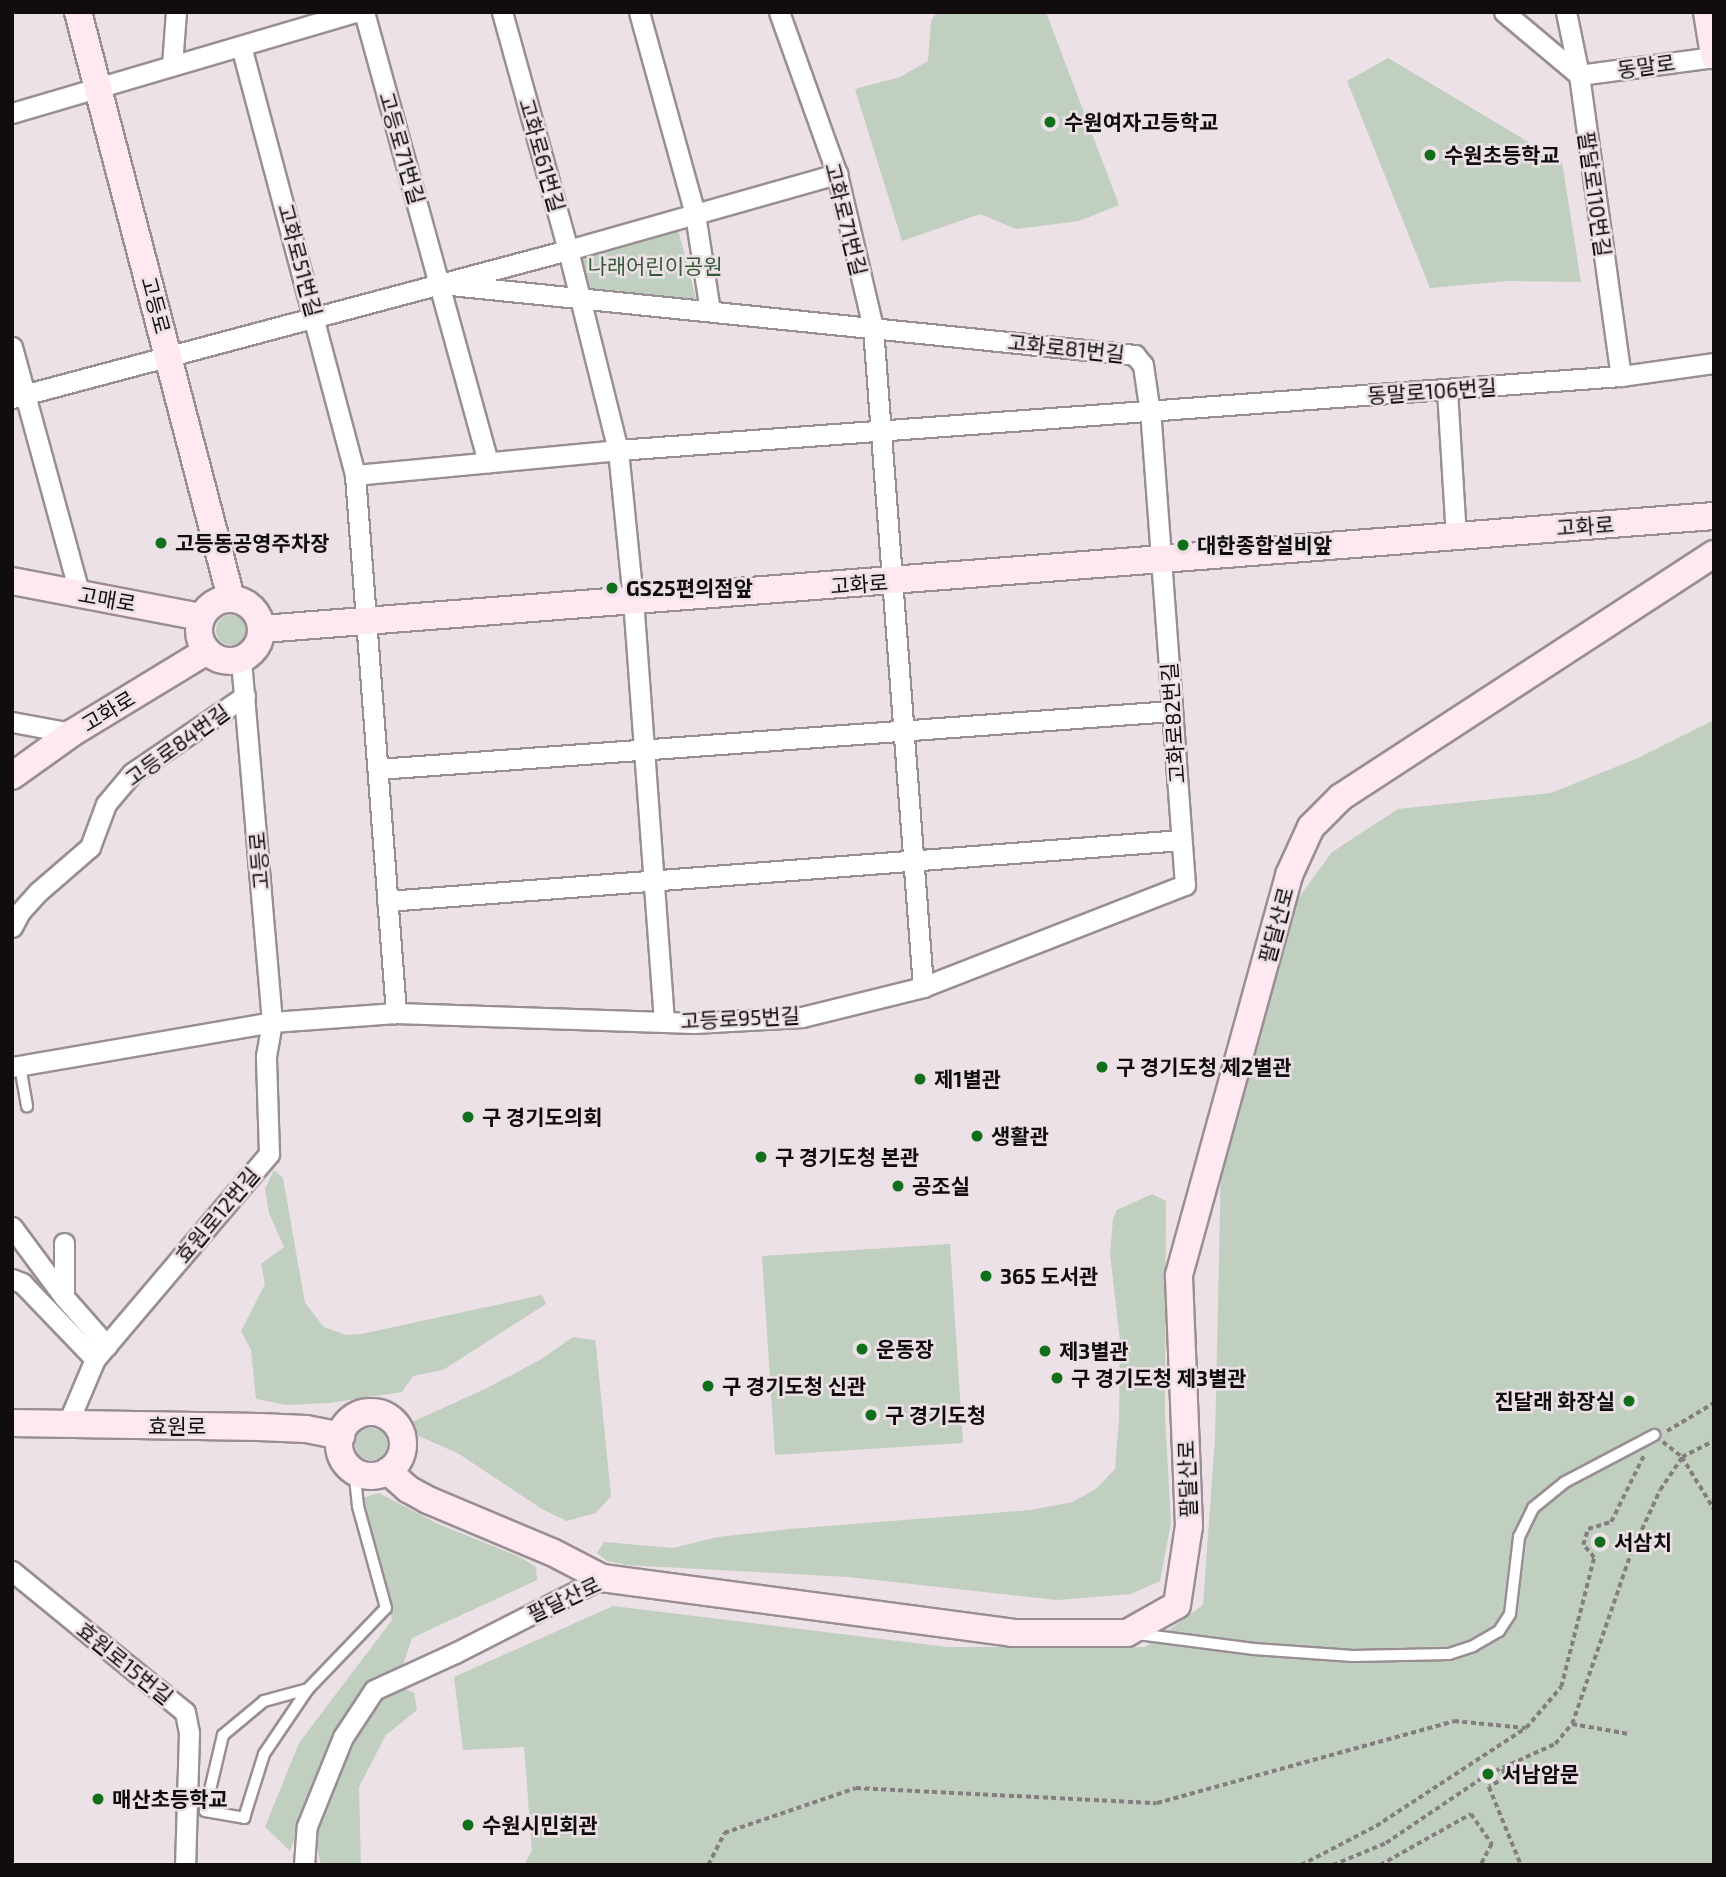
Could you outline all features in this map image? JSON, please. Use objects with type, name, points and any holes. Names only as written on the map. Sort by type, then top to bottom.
[{"type":"street","name":"고등로","points":[[78,12],[231,598]]},
{"type":"street","points":[[172,65],[176,12]]},
{"type":"street","points":[[12,113],[356,12]]},
{"type":"street","name":"고등로71번길","points":[[364,12],[488,462]]},
{"type":"street","name":"고화로61번길","points":[[502,12],[568,250],[618,450],[633,599],[664,1021]]},
{"type":"street","points":[[639,12],[695,214],[710,312]]},
{"type":"street","name":"고화로71번길","points":[[779,12],[837,174],[873,328],[883,432],[923,987]]},
{"type":"street","points":[[1504,12],[1578,75]]},
{"type":"street","name":"팔달로110번길","points":[[1566,12],[1578,75],[1621,376]]},
{"type":"street","name":"동말로","points":[[1578,75],[1714,56],[1707,12]]},
{"type":"street","name":"고화로51번길","points":[[242,46],[355,475],[397,1013]]},
{"type":"street","points":[[19,397],[568,250],[837,174]]},
{"type":"street","points":[[441,284],[873,328]]},
{"type":"street","name":"고화로81번길","points":[[873,328],[1135,355],[1143,365],[1150,413],[1162,560]]},
{"type":"street","points":[[12,346],[19,397],[80,594]]},
{"type":"street","name":"동말로106번길","points":[[1150,413],[1621,376],[1714,363]]},
{"type":"street","points":[[1447,390],[1456,536]]},
{"type":"street","points":[[355,475],[618,450],[1150,413]]},
{"type":"street","name":"고화로","points":[[262,629],[1714,516]]},
{"type":"street","name":"팔달산로","points":[[304,1865],[307,1826],[344,1737],[374,1690],[455,1653],[602,1578],[1012,1633],[1127,1633],[1177,1605],[1189,1526],[1179,1275],[1289,875],[1311,827],[1342,797],[1714,554]]},
{"type":"street","name":"고화로82번길","points":[[1162,560],[1185,885]]},
{"type":"street","name":"고매로","points":[[12,581],[201,617]]},
{"type":"street","points":[[231,598],[253,608],[262,629],[259,643],[241,659],[229,661],[207,651],[201,641],[201,617],[209,606],[231,598]]},
{"type":"street","name":"고화로","points":[[12,776],[72,733],[207,651]]},
{"type":"street","name":"고등로","points":[[241,659],[272,1022]]},
{"type":"street","name":"고등로84번길","points":[[12,927],[20,912],[38,892],[90,847],[106,804],[132,773],[245,696]]},
{"type":"street","points":[[378,769],[1171,710]]},
{"type":"street","points":[[12,722],[72,733]]},
{"type":"street","points":[[387,901],[1181,840]]},
{"type":"street","name":"고등로95번길","points":[[16,1067],[272,1022],[397,1013],[694,1023],[802,1017],[923,987],[1185,885]]},
{"type":"street","name":"효원로12번길","points":[[67,1425],[101,1352],[269,1154],[266,1056],[272,1022]]},
{"type":"street","points":[[12,1227],[101,1352]]},
{"type":"street","points":[[64,1242],[64,1297]]},
{"type":"street","points":[[12,1279],[22,1283],[101,1352]]},
{"type":"street","points":[[364,1413],[384,1415],[393,1420],[400,1429],[403,1449],[400,1460],[388,1471],[374,1476],[354,1471],[341,1453],[341,1436],[347,1423],[364,1413]]},
{"type":"street","name":"효원로","points":[[12,1423],[259,1427],[306,1429],[341,1436]]},
{"type":"street","points":[[388,1471],[408,1489],[428,1500],[552,1552],[602,1578]]},
{"type":"street","name":"효원로15번길","points":[[12,1571],[185,1713],[188,1733],[185,1865]]},
{"type":"lane","points":[[16,1067],[27,1106]]},
{"type":"lane","points":[[1127,1633],[1254,1649],[1353,1656],[1449,1654],[1473,1646],[1499,1630],[1510,1614],[1520,1537],[1533,1508],[1564,1482],[1654,1436]]},
{"type":"lane","points":[[308,1689],[264,1701],[223,1735],[205,1811],[244,1818],[264,1754],[308,1689],[386,1608],[358,1506],[354,1471]]},
{"type":"path","points":[[1301,1865],[1377,1826],[1526,1728],[1560,1686],[1594,1558],[1583,1545],[1588,1529],[1611,1522],[1654,1436],[1674,1429],[1690,1415],[1714,1403]]},
{"type":"path","points":[[1654,1436],[1682,1457],[1714,1510]]},
{"type":"path","points":[[1495,1771],[1555,1745],[1573,1724],[1630,1553],[1660,1490],[1682,1457],[1714,1441]]},
{"type":"path","points":[[708,1865],[724,1833],[856,1788],[1157,1803],[1454,1721],[1526,1728]]},
{"type":"path","points":[[1573,1724],[1629,1734]]},
{"type":"path","points":[[1502,1768],[1506,1778],[1489,1787],[1521,1865]]},
{"type":"path","points":[[1333,1865],[1385,1843],[1482,1778]]},
{"type":"path","points":[[1380,1865],[1471,1814],[1492,1844],[1481,1865]]},
{"type":"green space","points":[[937,12],[1046,12],[1119,205],[1079,221],[1016,229],[980,214],[902,241],[855,89],[900,77],[928,61],[931,21]]},
{"type":"green space","points":[[1388,58],[1562,162],[1581,282],[1508,281],[1430,288],[1347,81]]},
{"type":"green space","name":"나래어린이공원","points":[[678,229],[696,299],[589,289],[581,256]]},
{"type":"green space","points":[[231,615],[237,616],[245,624],[245,636],[237,644],[231,645],[225,644],[217,636],[216,630],[217,624],[225,616]]},
{"type":"green space","points":[[1714,720],[1714,1865],[524,1865],[532,1850],[524,1747],[463,1750],[454,1677],[613,1606],[947,1647],[1145,1647],[1203,1605],[1215,1439],[1221,1167],[1294,904],[1332,852],[1398,809],[1551,793],[1638,758]]},
{"type":"green space","points":[[274,1170],[283,1178],[305,1303],[324,1327],[346,1335],[361,1334],[542,1295],[546,1304],[443,1370],[413,1376],[402,1392],[329,1403],[287,1405],[256,1399],[251,1350],[241,1331],[265,1284],[261,1264],[284,1247],[269,1213],[265,1189]]},
{"type":"green space","points":[[1152,1194],[1166,1201],[1165,1416],[1171,1523],[1160,1581],[1131,1594],[1057,1600],[848,1577],[626,1565],[607,1561],[597,1553],[604,1542],[673,1548],[718,1537],[790,1529],[1031,1510],[1072,1502],[1096,1489],[1115,1469],[1119,1420],[1120,1341],[1110,1254],[1113,1219],[1117,1210]]},
{"type":"green space","name":"운동장","points":[[950,1244],[963,1443],[775,1455],[762,1256]]},
{"type":"green space","points":[[573,1337],[595,1340],[596,1346],[611,1496],[596,1513],[567,1521],[542,1509],[459,1454],[408,1431],[410,1423],[487,1388],[540,1360]]},
{"type":"green space","points":[[371,1428],[382,1433],[387,1444],[382,1455],[371,1460],[360,1455],[355,1444],[360,1433]]},
{"type":"green space","points":[[379,1493],[438,1524],[520,1557],[536,1567],[537,1580],[412,1638],[403,1665],[360,1696],[320,1769],[290,1851],[265,1827],[299,1743],[392,1620],[362,1498]]},
{"type":"green space","points":[[395,1684],[414,1693],[417,1710],[386,1735],[359,1787],[361,1865],[321,1865],[316,1844],[322,1805],[341,1760],[376,1693]]},
{"type":"place","name":"수원여자고등학교","points":[[1050,122]]},
{"type":"place","name":"수원초등학교","points":[[1430,155]]},
{"type":"place","name":"고등동공영주차장","points":[[161,543]]},
{"type":"place","name":"대한종합설비앞","points":[[1183,545]]},
{"type":"place","name":"GS25편의점앞","points":[[612,588]]},
{"type":"place","name":"구 경기도청 제2별관","points":[[1102,1067]]},
{"type":"place","name":"제1별관","points":[[920,1079]]},
{"type":"place","name":"구 경기도의회","points":[[468,1117]]},
{"type":"place","name":"생활관","points":[[977,1136]]},
{"type":"place","name":"구 경기도청 본관","points":[[761,1157]]},
{"type":"place","name":"공조실","points":[[898,1186]]},
{"type":"place","name":"365 도서관","points":[[986,1276]]},
{"type":"place","name":"운동장","points":[[862,1349]]},
{"type":"place","name":"제3별관","points":[[1045,1351]]},
{"type":"place","name":"구 경기도청 제3별관","points":[[1057,1378]]},
{"type":"place","name":"구 경기도청 신관","points":[[708,1386]]},
{"type":"place","name":"진달래 화장실","points":[[1629,1401]]},
{"type":"place","name":"구 경기도청","points":[[871,1415]]},
{"type":"place","name":"서삼치","points":[[1600,1542]]},
{"type":"place","name":"서남암문","points":[[1488,1774]]},
{"type":"place","name":"매산초등학교","points":[[98,1799]]},
{"type":"place","name":"수원시민회관","points":[[468,1825]]}]
